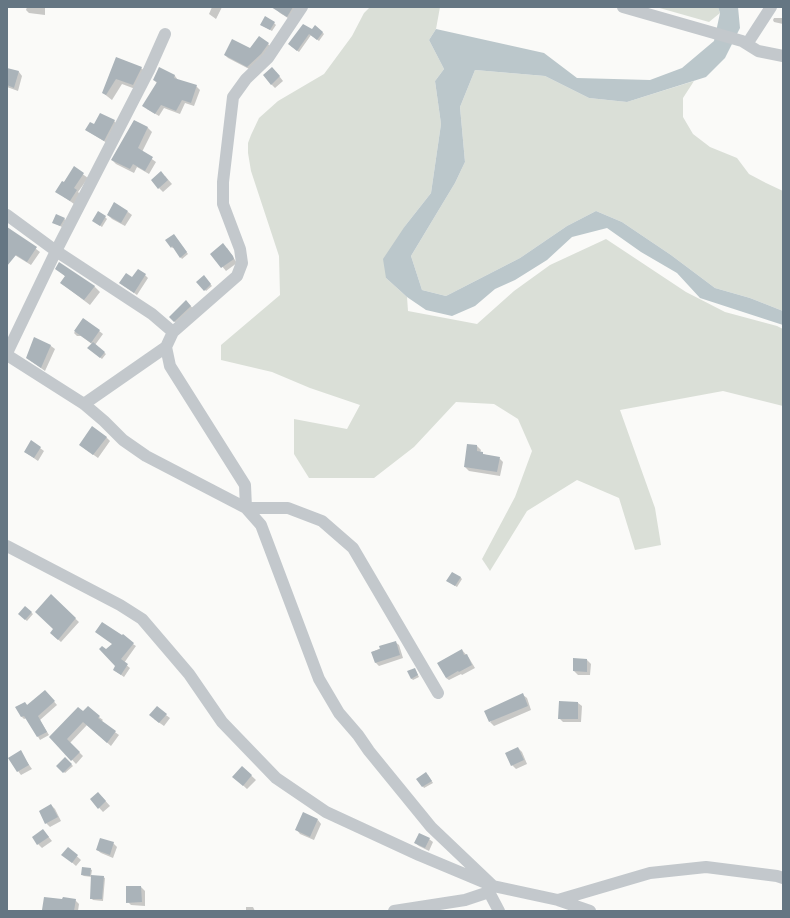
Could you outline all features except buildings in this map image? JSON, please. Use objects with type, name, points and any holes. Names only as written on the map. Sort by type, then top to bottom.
[{"type":"street","points":[[84,404],[166,347],[173,332],[237,276],[242,263],[240,249],[223,204],[223,182],[234,98],[246,78],[268,58],[302,7]]},
{"type":"street","points":[[623,7],[745,43],[758,51],[783,56]]},
{"type":"street","points":[[745,43],[770,7]]},
{"type":"street","points":[[165,34],[149,70],[56,251],[7,354],[84,404],[123,440],[146,456],[246,508],[261,525],[319,679],[339,713],[430,827],[491,889],[499,911]]},
{"type":"street","points":[[7,215],[56,251],[152,314],[173,332]]},
{"type":"street","points":[[166,347],[170,366],[245,485],[246,508]]},
{"type":"street","points":[[246,508],[288,508],[322,521],[354,548],[438,693]]},
{"type":"street","points":[[7,546],[120,605],[142,619],[189,674],[222,722],[276,778],[326,812],[491,889],[558,900],[590,911]]},
{"type":"street","points":[[558,900],[650,873],[706,867],[783,878]]},
{"type":"street","points":[[394,911],[465,900],[491,889]]},
{"type":"shaded area","points":[[370,7],[440,7],[436,29],[429,40],[444,69],[435,81],[441,124],[431,193],[405,226],[386,278],[407,297],[408,311],[477,324],[514,291],[550,265],[606,239],[686,292],[725,312],[783,329],[783,406],[723,391],[620,410],[655,508],[661,545],[635,550],[619,498],[577,480],[527,511],[490,571],[482,559],[515,497],[532,451],[518,419],[494,404],[456,402],[414,447],[374,478],[309,478],[294,454],[294,419],[347,429],[360,405],[310,388],[272,372],[221,360],[221,345],[280,295],[279,256],[251,171],[248,143],[251,135],[259,118],[278,101],[324,74],[352,36],[364,13]]},
{"type":"shaded area","points":[[656,7],[718,7],[720,13],[709,22]]},
{"type":"shaded area","points":[[718,7],[738,7],[740,28],[725,58],[706,77],[627,102],[589,98],[545,76],[475,70],[460,107],[465,162],[455,183],[411,256],[422,290],[446,296],[520,258],[567,226],[596,211],[622,222],[671,255],[715,288],[750,298],[783,311],[783,325],[700,298],[677,273],[641,252],[607,228],[572,237],[547,260],[515,280],[495,289],[475,306],[452,316],[426,310],[407,297],[386,278],[383,259],[405,226],[431,193],[441,124],[435,81],[444,69],[429,40],[436,29],[544,53],[577,78],[650,80],[682,68],[714,41],[720,13]]},
{"type":"shaded area","points":[[475,70],[545,76],[589,98],[627,102],[694,81],[683,98],[683,117],[693,134],[710,147],[737,158],[749,174],[783,191],[783,311],[750,298],[715,288],[671,255],[622,222],[596,211],[567,226],[520,258],[446,296],[422,290],[411,256],[455,183],[465,162],[460,107]]}]
